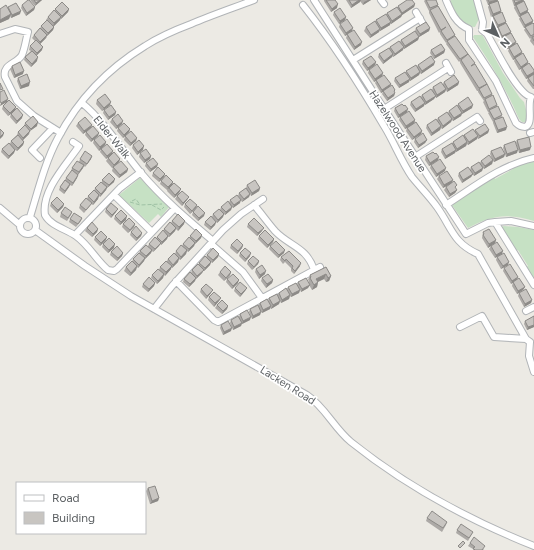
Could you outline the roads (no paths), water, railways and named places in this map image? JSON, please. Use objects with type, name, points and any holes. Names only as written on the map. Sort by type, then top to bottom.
[{"type":"street","points":[[30,217],[46,169],[61,133],[82,103],[106,76],[145,45],[166,34],[254,0]]},
{"type":"street","name":"Hazelwood Avenue","points":[[314,0],[466,234],[488,223],[495,222]]},
{"type":"street","points":[[446,0],[456,20],[462,26],[469,29],[482,30],[487,34],[507,69],[524,94],[532,97],[529,104],[532,120],[528,126],[521,127],[516,122],[496,81],[470,41],[468,36],[469,29]]},
{"type":"street","points":[[477,0],[483,22],[482,30]]},
{"type":"street","points":[[303,5],[319,25],[385,127],[412,176],[438,208],[456,238],[468,249],[478,254],[530,340],[529,356],[534,372]]},
{"type":"street","points":[[353,60],[421,21],[416,12]]},
{"type":"street","points":[[0,34],[15,29],[28,32],[22,55],[6,68],[4,73],[17,101],[34,116],[61,133]]},
{"type":"street","points":[[384,109],[448,68]]},
{"type":"street","name":"Elder Walk","points":[[82,103],[95,116],[153,186],[243,272],[262,298]]},
{"type":"street","points":[[415,157],[477,117]]},
{"type":"street","points":[[40,158],[32,150],[54,128]]},
{"type":"street","points":[[73,142],[85,150]]},
{"type":"street","points":[[79,146],[52,184],[44,211],[48,220],[75,235],[91,250],[108,270],[114,271],[117,269],[175,208]]},
{"type":"street","points":[[446,205],[500,170],[519,162],[534,158]]},
{"type":"street","points":[[75,235],[120,188],[141,172]]},
{"type":"street","points":[[114,195],[152,232]]},
{"type":"street","points":[[154,309],[176,281],[230,223],[263,199]]},
{"type":"street","points":[[176,281],[214,320],[218,322],[317,268],[300,248],[275,231],[254,205]]},
{"type":"street","name":"Lacken Road","points":[[0,208],[20,225],[21,230],[25,233],[30,234],[35,230],[85,266],[132,296],[307,395],[319,405],[336,428],[346,437],[412,486],[495,529],[534,546]]},
{"type":"street","points":[[20,225],[22,220],[30,217]]},
{"type":"street","points":[[30,217],[36,223],[35,230]]},
{"type":"street","points":[[534,226],[511,221],[495,222],[534,285]]},
{"type":"street","points":[[526,311],[534,307]]},
{"type":"street","points":[[460,327],[482,316],[494,336],[530,340]]}]
